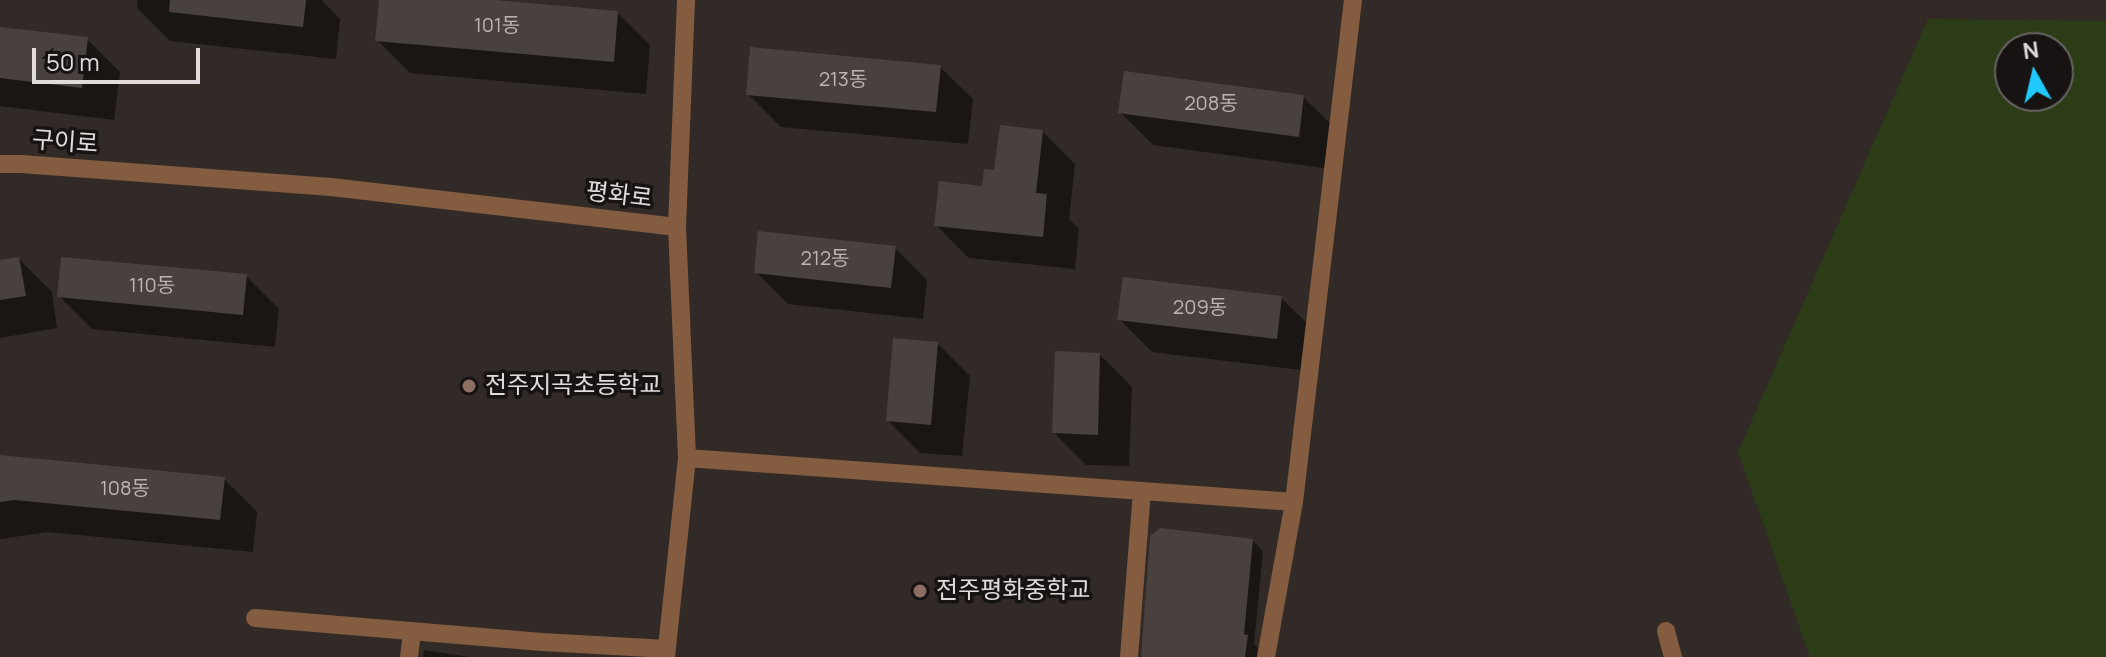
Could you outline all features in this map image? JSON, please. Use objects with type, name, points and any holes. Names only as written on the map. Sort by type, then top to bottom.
[{"type":"street","points":[[677,227],[686,0]]},
{"type":"street","points":[[1266,657],[1294,502],[1353,0]]},
{"type":"street","name":"구이로","points":[[0,164],[126,172]]},
{"type":"street","name":"평화로","points":[[126,172],[331,187],[677,227],[687,458],[666,653]]},
{"type":"street","points":[[687,458],[1294,502]]},
{"type":"street","points":[[1129,657],[1142,491]]},
{"type":"street","points":[[255,618],[412,632],[541,650],[666,653]]},
{"type":"street","points":[[1666,631],[1673,657]]},
{"type":"street","points":[[409,657],[412,632]]},
{"type":"green space","points":[[1928,19],[2106,21],[2106,657],[1810,657],[1738,452]]},
{"type":"building","points":[[170,0],[306,0],[303,27],[169,12]]},
{"type":"building","points":[[379,0],[496,0],[618,11],[614,62],[375,41]]},
{"type":"building","points":[[0,27],[88,37],[82,88],[0,78]]},
{"type":"building","points":[[750,47],[941,65],[936,112],[746,95]]},
{"type":"building","points":[[1124,71],[1304,95],[1299,137],[1118,113]]},
{"type":"building","points":[[1000,125],[1043,130],[1036,193],[1047,194],[1043,237],[934,226],[939,181],[982,186],[984,169],[994,170]]},
{"type":"building","points":[[758,231],[896,246],[891,288],[754,273]]},
{"type":"building","points":[[19,257],[26,296],[0,300],[0,260]]},
{"type":"building","points":[[61,257],[247,274],[243,315],[57,297]]},
{"type":"building","points":[[1123,277],[1282,296],[1277,339],[1117,320]]},
{"type":"building","points":[[893,338],[938,342],[931,425],[886,421]]},
{"type":"building","points":[[1055,351],[1100,353],[1098,435],[1052,433]]},
{"type":"building","points":[[0,455],[225,477],[220,520],[14,500],[0,502]]},
{"type":"building","points":[[1160,528],[1253,539],[1244,634],[1248,635],[1245,657],[1141,657],[1150,536]]},
{"type":"place","name":"전주지곡초등학교","points":[[469,386]]},
{"type":"place","name":"전주평화중학교","points":[[920,591]]}]
